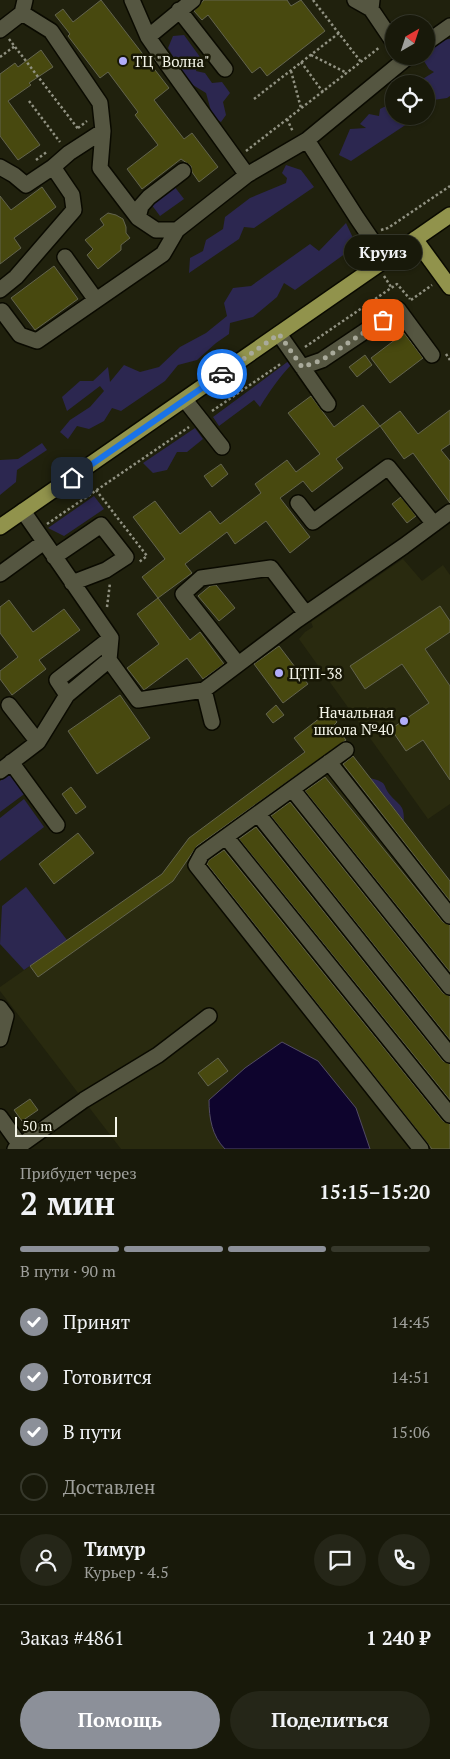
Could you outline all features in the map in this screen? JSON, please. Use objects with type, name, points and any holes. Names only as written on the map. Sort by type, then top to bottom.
[{"type":"main road","points":[[0,527],[450,215]]},
{"type":"main road","points":[[415,239],[450,287]]},
{"type":"lane","points":[[132,0],[148,37],[247,175]]},
{"type":"lane","points":[[148,37],[193,0]]},
{"type":"lane","points":[[355,0],[372,4],[385,28]]},
{"type":"lane","points":[[1,29],[24,7],[51,31],[100,103],[102,131],[100,168],[138,218],[156,230],[177,230]]},
{"type":"lane","points":[[179,10],[225,69]]},
{"type":"lane","points":[[435,37],[450,26]]},
{"type":"lane","points":[[2,311],[20,335],[37,341],[163,254],[177,230],[247,175],[310,144],[397,65]]},
{"type":"lane","points":[[0,167],[26,185],[53,167],[68,153],[102,131]]},
{"type":"lane","points":[[310,144],[385,259]]},
{"type":"lane","points":[[0,290],[16,277],[74,210],[72,195],[53,167]]},
{"type":"lane","points":[[138,218],[141,206],[149,197],[183,171]]},
{"type":"lane","points":[[66,258],[96,300]]},
{"type":"lane","points":[[298,361],[322,360],[398,309],[438,354]]},
{"type":"lane","points":[[279,334],[328,404]]},
{"type":"lane","points":[[185,400],[222,447]]},
{"type":"lane","points":[[298,503],[313,522],[388,467],[434,524]]},
{"type":"lane","points":[[23,511],[111,638],[109,660],[138,700],[204,690],[306,614],[450,512]]},
{"type":"lane","points":[[54,556],[101,525],[126,557],[106,570],[72,583]]},
{"type":"lane","points":[[0,574],[40,536]]},
{"type":"lane","points":[[238,664],[183,594],[201,578],[271,568],[306,614]]},
{"type":"lane","points":[[67,695],[57,680],[111,638]]},
{"type":"lane","points":[[57,825],[6,767],[38,742],[67,695],[109,660]]},
{"type":"lane","points":[[204,690],[212,722]]},
{"type":"lane","points":[[9,705],[38,742]]},
{"type":"lane","points":[[346,750],[202,854],[196,865],[421,1149]]},
{"type":"lane","points":[[329,762],[450,916]]},
{"type":"lane","points":[[292,789],[450,988]]},
{"type":"lane","points":[[258,814],[450,1055]]},
{"type":"lane","points":[[226,837],[450,1115]]},
{"type":"lane","points":[[0,1008],[6,1016],[0,1040]]},
{"type":"lane","points":[[0,1117],[27,1145],[84,1100],[158,1056],[209,1016]]},
{"type":"path","points":[[313,0],[361,62]]},
{"type":"path","points":[[1,29],[87,141]]},
{"type":"path","points":[[254,99],[339,33]]},
{"type":"path","points":[[0,57],[15,46]]},
{"type":"path","points":[[235,160],[361,62],[385,46]]},
{"type":"path","points":[[311,55],[347,73]]},
{"type":"path","points":[[301,62],[323,92]]},
{"type":"path","points":[[291,71],[301,108]]},
{"type":"path","points":[[29,101],[68,153]]},
{"type":"path","points":[[374,232],[388,228],[450,186]]},
{"type":"path","points":[[40,536],[200,419],[298,361],[397,284],[416,308]]},
{"type":"path","points":[[438,354],[450,360]]},
{"type":"shaded area","points":[[184,35],[200,57],[196,71],[205,73],[212,83],[222,82],[230,93],[223,102],[226,115],[221,122],[213,118],[206,93],[188,82],[168,48],[173,36]]},
{"type":"shaded area","points":[[450,39],[450,96],[435,100],[435,75],[429,75],[434,72],[426,65],[435,65],[435,45],[440,40]]},
{"type":"shaded area","points":[[385,106],[385,125],[405,125],[351,161],[339,155],[350,129],[366,128],[360,124],[369,114],[379,116],[380,109]]},
{"type":"shaded area","points":[[286,165],[301,170],[314,187],[254,228],[244,227],[239,239],[189,273],[190,258],[203,251],[206,240],[223,229],[225,217],[250,198],[286,183],[287,178],[282,173]]},
{"type":"shaded area","points":[[174,186],[184,199],[160,216],[151,204]]},
{"type":"shaded area","points":[[346,223],[353,238],[346,253],[295,290],[284,283],[277,297],[253,317],[230,323],[229,334],[197,360],[178,365],[165,381],[121,411],[112,408],[104,421],[89,429],[77,426],[68,439],[60,432],[70,420],[90,407],[104,391],[100,386],[67,411],[62,397],[80,381],[93,381],[108,367],[110,382],[124,365],[140,372],[159,367],[180,347],[206,333],[227,316],[224,303],[233,288],[251,286],[310,244],[319,251]]},
{"type":"shaded area","points":[[290,360],[292,364],[275,384],[260,407],[254,400],[219,426],[213,417]]},
{"type":"shaded area","points":[[195,428],[203,439],[187,452],[177,452],[167,470],[153,473],[143,463]]},
{"type":"shaded area","points":[[42,443],[47,450],[17,470],[16,482],[0,495],[0,460],[18,459]]},
{"type":"shaded area","points":[[94,496],[104,509],[64,536],[48,528]]},
{"type":"shaded area","name":"Начальная школа №40","points":[[403,559],[422,581],[443,565],[450,575],[450,804],[428,819],[299,639],[313,627],[311,622]]},
{"type":"shaded area","points":[[337,728],[346,740],[353,756],[450,881],[450,1149],[121,1149],[0,991],[0,987],[162,874],[189,838]]},
{"type":"shaded area","points":[[12,771],[27,792],[0,812],[0,781]]},
{"type":"shaded area","points":[[370,778],[383,783],[391,796],[403,809],[404,821]]},
{"type":"shaded area","points":[[24,799],[44,827],[0,861],[0,818]]},
{"type":"shaded area","points":[[26,887],[67,940],[24,970],[0,944],[2,906]]},
{"type":"shaded area","points":[[282,1042],[318,1061],[356,1108],[370,1149],[225,1149],[214,1133],[209,1100],[245,1068]]},
{"type":"building","points":[[101,0],[169,88],[154,100],[184,139],[192,133],[218,167],[199,182],[192,172],[191,166],[181,159],[142,189],[127,169],[158,145],[135,115],[138,112],[108,72],[100,78],[68,36],[70,34],[55,15],[63,9],[73,22]]},
{"type":"building","points":[[204,0],[287,0],[291,6],[301,0],[325,31],[267,76],[260,67],[252,73],[208,15],[202,20],[194,11]]},
{"type":"building","points":[[41,50],[53,67],[29,83],[31,85],[8,101],[40,145],[18,160],[0,136],[0,74],[15,63],[18,67]]},
{"type":"building","points":[[42,187],[56,207],[14,238],[21,248],[0,264],[0,196],[11,210]]},
{"type":"building","points":[[108,213],[123,219],[126,233],[130,238],[121,245],[121,250],[98,269],[87,255],[93,249],[85,240],[104,225],[100,219]]},
{"type":"building","points":[[54,266],[78,299],[35,330],[11,298]]},
{"type":"building","points":[[404,333],[423,358],[390,383],[371,358]]},
{"type":"building","points":[[365,355],[372,365],[357,377],[349,367]]},
{"type":"building","points":[[311,396],[334,427],[363,405],[380,426],[336,459],[343,468],[312,492],[303,481],[280,498],[310,537],[290,553],[266,521],[235,544],[227,532],[185,564],[192,573],[158,598],[142,577],[165,559],[133,517],[155,501],[180,534],[210,511],[220,524],[261,493],[255,484],[287,460],[296,472],[320,454],[288,413]]},
{"type":"building","points":[[450,410],[450,444],[441,450],[450,461],[450,503],[413,453],[404,459],[380,426],[400,411],[418,434]]},
{"type":"building","points":[[221,464],[228,474],[212,487],[204,476]]},
{"type":"building","points":[[401,497],[416,516],[407,523],[392,504]]},
{"type":"building","points":[[216,585],[235,608],[219,621],[198,596],[210,586]]},
{"type":"building","points":[[158,598],[190,640],[200,632],[224,664],[203,679],[187,658],[144,690],[127,668],[159,644],[137,614]]},
{"type":"building","points":[[9,600],[33,632],[64,609],[80,630],[39,660],[46,669],[12,695],[0,679],[0,671],[18,657],[0,633],[0,607]]},
{"type":"building","points":[[440,606],[450,621],[450,632],[425,649],[450,686],[450,780],[423,740],[406,751],[391,729],[429,703],[402,664],[365,689],[350,666]]},
{"type":"building","name":"ЦТП-38","points":[[279,646],[308,684],[283,703],[254,664]]},
{"type":"building","points":[[120,695],[150,738],[97,774],[68,731]]},
{"type":"building","points":[[276,705],[284,715],[273,723],[266,714]]},
{"type":"building","points":[[329,711],[337,722],[334,725],[346,740],[197,846],[173,881],[38,977],[30,966],[162,874],[189,838],[305,752],[294,738]]},
{"type":"building","points":[[353,756],[450,881],[450,901],[343,764]]},
{"type":"building","points":[[325,777],[443,922],[450,925],[450,972],[305,791]]},
{"type":"building","points":[[71,787],[86,807],[76,814],[62,794]]},
{"type":"building","points":[[290,802],[443,993],[450,996],[450,1040],[271,816]]},
{"type":"building","points":[[256,827],[443,1061],[450,1064],[450,1100],[239,839]]},
{"type":"building","points":[[78,833],[94,853],[54,884],[39,864]]},
{"type":"building","points":[[224,850],[443,1121],[450,1124],[450,1149],[432,1149],[207,864],[209,860]]},
{"type":"building","points":[[218,1058],[228,1071],[208,1086],[198,1073]]},
{"type":"building","points":[[30,1099],[38,1110],[22,1121],[14,1110]]},
{"type":"way so far","points":[[222,374],[279,334],[302,367],[322,360],[383,320]]},
{"type":"place","name":"ТЦ \"Волна\"","points":[[123,61]]},
{"type":"place","name":"Круиз","points":[[383,320]]},
{"type":"place","name":"ЦТП-38","points":[[279,673]]},
{"type":"place","name":"Начальная школа №40","points":[[404,721]]},
{"type":"route","points":[[72,478],[222,374]]}]
